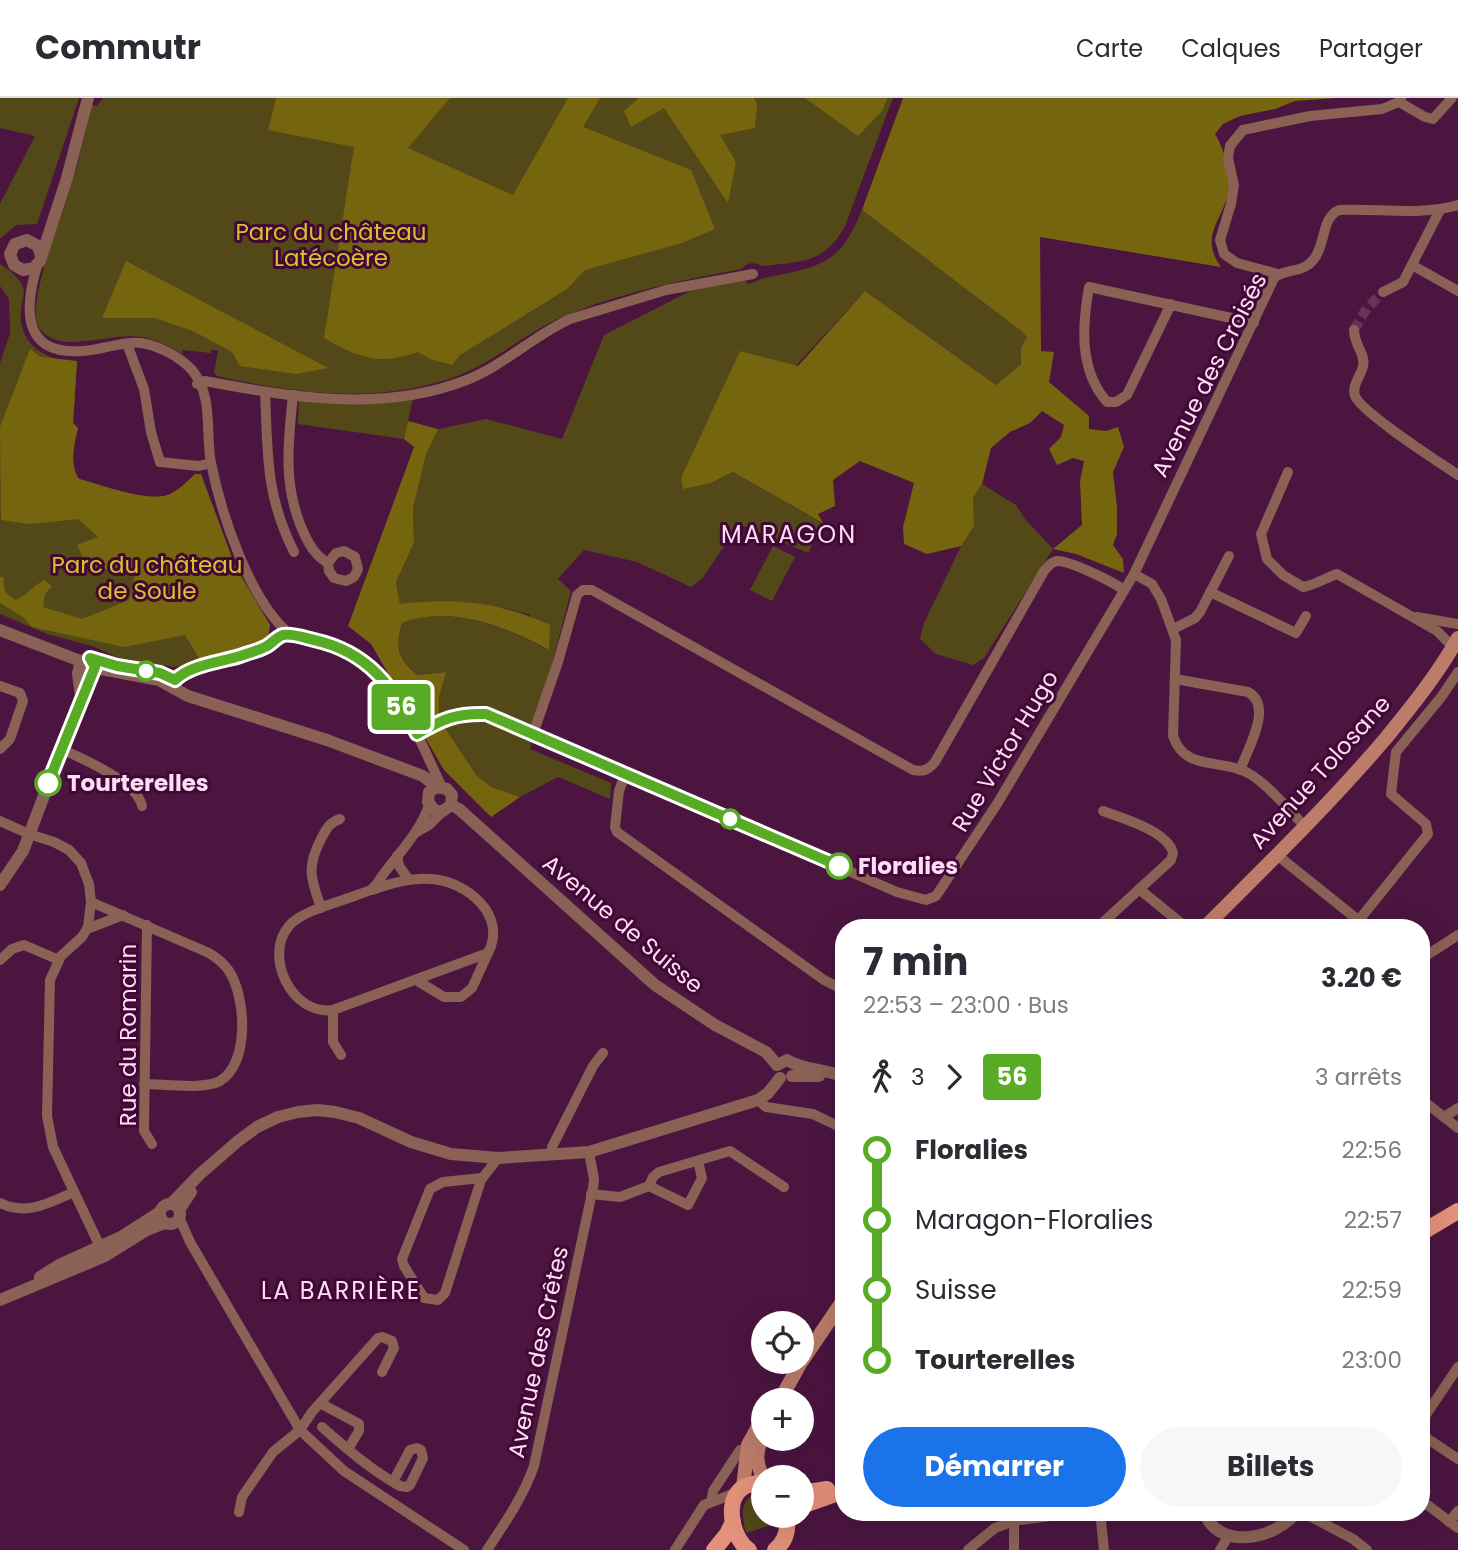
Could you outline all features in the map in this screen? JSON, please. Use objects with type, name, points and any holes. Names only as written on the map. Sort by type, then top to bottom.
[{"type":"main road","name":"Avenue Tolosane","points":[[1213,919],[1305,826],[1389,733],[1427,686],[1455,643]]},
{"type":"main road","points":[[1430,1227],[1458,1210]]},
{"type":"main road","points":[[814,1342],[835,1312]]},
{"type":"main road","points":[[749,1550],[740,1543],[733,1518],[733,1503],[741,1489],[747,1445],[751,1438]]},
{"type":"main road","points":[[741,1489],[751,1486]]},
{"type":"main road","points":[[814,1491],[835,1487]]},
{"type":"main road","points":[[814,1502],[835,1494]]},
{"type":"main road","points":[[714,1550],[727,1534],[733,1518]]},
{"type":"main road","points":[[775,1550],[782,1545],[787,1528]]},
{"type":"street","points":[[88,98],[64,189],[32,283],[30,317],[33,331],[40,340],[71,351],[144,343],[164,350],[188,366],[206,399],[211,463],[225,513],[243,561],[269,611],[291,635]]},
{"type":"street","points":[[1278,274],[1237,263],[1224,254],[1220,240],[1234,185],[1228,158],[1230,146],[1242,130],[1310,116],[1382,109],[1400,100],[1425,117],[1433,119],[1451,98]]},
{"type":"street","name":"Avenue des Croisés","points":[[1134,574],[1274,278],[1278,274],[1291,273],[1308,265],[1320,248],[1329,218],[1339,210],[1440,210],[1458,205]]},
{"type":"street","points":[[1383,292],[1403,282],[1440,210]]},
{"type":"street","points":[[0,253],[19,241],[49,230]]},
{"type":"street","points":[[27,240],[38,246],[39,261]]},
{"type":"street","points":[[13,247],[10,254],[14,265]]},
{"type":"street","points":[[0,259],[26,271],[39,261]]},
{"type":"street","points":[[1412,265],[1458,291]]},
{"type":"street","points":[[199,384],[205,381],[265,393],[330,400],[412,396],[476,376],[570,319],[666,290],[753,274]]},
{"type":"street","points":[[1171,304],[1127,395],[1116,402],[1107,402],[1096,389],[1085,355],[1084,319],[1089,287],[1171,304],[1254,323]]},
{"type":"street","points":[[1354,330],[1354,341],[1363,356],[1363,365],[1354,387],[1354,396],[1396,432],[1458,475]]},
{"type":"street","points":[[127,344],[144,389],[151,432],[160,462],[199,466],[211,463]]},
{"type":"street","points":[[265,393],[268,477],[277,513],[294,552]]},
{"type":"street","points":[[292,395],[288,460],[288,486],[292,505],[306,539],[317,555],[328,563]]},
{"type":"street","points":[[1288,472],[1261,534],[1267,559],[1283,575],[1303,587],[1337,574],[1376,594],[1407,616],[1455,643]]},
{"type":"street","points":[[1173,629],[1195,618],[1229,556]]},
{"type":"street","points":[[533,734],[558,662],[577,595],[583,590],[592,590],[913,770],[921,772],[929,769],[935,762],[1051,563],[1059,561],[1071,565],[1124,590]]},
{"type":"street","points":[[1134,574],[1153,584],[1176,640],[1173,736],[1176,746],[1190,759],[1240,770],[1255,778],[1305,826]]},
{"type":"street","name":"Rue Victor Hugo","points":[[417,734],[457,714],[486,714],[897,892],[926,900],[936,897],[998,801],[1134,574]]},
{"type":"street","points":[[1210,592],[1296,634],[1306,616]]},
{"type":"street","points":[[1407,616],[1458,624]]},
{"type":"street","points":[[0,623],[89,662]]},
{"type":"street","points":[[0,630],[89,662],[160,673],[175,685],[223,706],[424,776],[440,787]]},
{"type":"street","points":[[175,685],[186,672],[259,650],[279,636],[291,635],[348,651],[378,673],[389,688],[417,734],[440,787]]},
{"type":"street","points":[[0,885],[20,857],[81,698],[78,673],[89,662]]},
{"type":"street","points":[[1360,919],[1428,834],[1426,824],[1391,794],[1393,760],[1396,752],[1458,672]]},
{"type":"street","points":[[1175,679],[1255,695],[1260,707],[1257,729],[1240,770]]},
{"type":"street","points":[[0,686],[20,693],[23,701],[10,739],[0,749]]},
{"type":"street","points":[[61,749],[91,763],[135,791],[142,806]]},
{"type":"street","points":[[412,772],[421,782],[428,801]]},
{"type":"street","points":[[625,774],[619,791],[615,827],[617,832],[813,972],[835,985]]},
{"type":"street","points":[[372,890],[423,821],[429,792],[440,787]]},
{"type":"street","name":"Avenue de Suisse","points":[[440,787],[452,794],[447,808]]},
{"type":"street","name":"Avenue de Suisse","points":[[428,801],[435,811],[447,808]]},
{"type":"street","points":[[414,834],[429,825],[447,808]]},
{"type":"street","name":"Avenue de Suisse","points":[[447,808],[655,985],[715,1025],[766,1052],[776,1065],[787,1060],[788,1073]]},
{"type":"street","points":[[1103,811],[1154,833],[1165,839],[1172,848],[1171,860],[1107,919]]},
{"type":"street","points":[[321,908],[312,879],[311,860],[329,825],[340,819]]},
{"type":"street","points":[[0,821],[54,842],[74,854],[86,872],[91,902],[87,929]]},
{"type":"street","points":[[1277,855],[1358,919]]},
{"type":"street","points":[[397,856],[399,866],[409,880]]},
{"type":"street","points":[[416,981],[444,997],[461,997],[472,988],[494,940],[494,928],[487,912],[472,895],[459,886],[431,878],[409,880],[372,890],[299,918],[288,926],[281,940],[280,959],[292,992],[299,1001],[316,1010],[333,1010],[488,953]]},
{"type":"street","points":[[1139,889],[1176,919]]},
{"type":"street","points":[[91,902],[205,950],[222,961],[238,989],[241,1020],[239,1057],[223,1079],[206,1085],[144,1084]]},
{"type":"street","points":[[102,1251],[53,1147],[47,1116],[49,989],[52,972],[59,960],[87,929],[123,915]]},
{"type":"street","name":"Rue du Romarin","points":[[147,926],[144,1131],[152,1144]]},
{"type":"street","points":[[1430,953],[1458,935]]},
{"type":"street","points":[[0,960],[12,949],[23,945],[59,960]]},
{"type":"street","points":[[333,1010],[333,1042],[341,1055]]},
{"type":"street","points":[[553,1155],[552,1147],[593,1066],[603,1053]]},
{"type":"street","points":[[171,1215],[180,1194],[228,1149],[257,1127],[278,1117],[298,1112],[317,1110],[359,1118],[411,1142],[451,1154],[498,1158],[589,1155],[628,1140],[758,1100],[788,1073],[830,1071],[835,1073]]},
{"type":"street","points":[[788,1073],[815,1075],[835,1081]]},
{"type":"street","points":[[758,1100],[766,1107],[813,1114],[835,1125]]},
{"type":"street","points":[[1430,1106],[1458,1128]]},
{"type":"street","points":[[1444,1117],[1458,1108]]},
{"type":"street","points":[[0,1300],[59,1265],[102,1251],[121,1237],[171,1215],[194,1189],[263,1132],[293,1120],[335,1112]]},
{"type":"street","points":[[592,1194],[620,1197],[649,1186],[659,1172],[730,1152],[784,1187]]},
{"type":"street","name":"Avenue des Crêtes","points":[[486,1550],[520,1500],[534,1466],[592,1194],[594,1179],[589,1155]]},
{"type":"street","points":[[482,1178],[443,1182],[429,1190],[402,1259],[424,1298],[439,1300],[446,1291],[482,1178],[498,1158]]},
{"type":"street","points":[[649,1186],[688,1205],[702,1178],[698,1161]]},
{"type":"street","points":[[0,1203],[15,1208],[34,1208],[74,1192]]},
{"type":"street","points":[[171,1215],[190,1242],[300,1430],[344,1471],[464,1550]]},
{"type":"street","points":[[239,1512],[242,1497],[253,1479],[280,1445],[300,1430],[320,1403],[378,1338],[382,1337],[392,1341],[394,1348],[382,1372]]},
{"type":"street","points":[[1430,1409],[1458,1367]]},
{"type":"street","points":[[320,1403],[359,1424],[359,1431],[348,1450]]},
{"type":"street","points":[[322,1427],[365,1464],[393,1482]]},
{"type":"street","points":[[1430,1440],[1458,1459]]},
{"type":"street","points":[[711,1502],[713,1491],[740,1450]]},
{"type":"street","points":[[674,1550],[704,1505],[741,1489]]},
{"type":"street","points":[[701,1510],[718,1506],[726,1508],[733,1518]]},
{"type":"street","points":[[1430,1507],[1454,1525],[1458,1511]]},
{"type":"street","points":[[968,1550],[995,1528],[1014,1521],[1014,1550]]},
{"type":"street","points":[[1101,1521],[1104,1550]]},
{"type":"street","points":[[1208,1521],[1223,1545],[1258,1541],[1276,1532],[1289,1521]]},
{"type":"street","points":[[1318,1521],[1353,1539],[1367,1550]]},
{"type":"green space","points":[[0,98],[79,98],[37,224],[16,225],[0,239],[0,204],[35,136],[0,128]]},
{"type":"green space","name":"Parc du château Latécoère","points":[[103,98],[893,98],[845,226],[829,248],[820,254],[799,262],[762,266],[749,264],[742,269],[606,301],[549,323],[473,369],[430,384],[400,390],[339,394],[278,388],[217,376],[214,373],[218,350],[211,350],[211,353],[183,350],[182,354],[152,340],[128,336],[67,342],[55,340],[41,330],[36,319],[38,290],[73,178],[92,105],[97,106]]},
{"type":"green space","points":[[276,98],[450,98],[408,148],[513,195],[568,98],[600,98],[583,127],[691,170],[715,229],[682,243],[585,270],[567,289],[460,355],[452,365],[430,359],[418,352],[391,359],[359,355],[324,338],[354,147],[268,130]]},
{"type":"green space","points":[[639,98],[754,98],[757,104],[755,128],[720,135],[736,162],[728,203],[664,108],[631,127],[624,111]]},
{"type":"green space","points":[[805,98],[887,98],[883,110],[858,136]]},
{"type":"green space","points":[[903,98],[1336,98],[1295,101],[1275,109],[1240,116],[1223,124],[1215,134],[1230,177],[1226,202],[1212,238],[1212,247],[1221,267],[1040,237],[1041,351],[1054,352],[1049,382],[1089,416],[1089,429],[1106,431],[1118,427],[1124,447],[1113,472],[1117,534],[1113,545],[1123,559],[1124,573],[1076,554],[1053,549],[1082,525],[1080,481],[1084,461],[1073,458],[1057,465],[1049,449],[1061,437],[1064,425],[1042,411],[1030,423],[1010,432],[991,448],[982,484],[973,498],[974,526],[961,546],[927,554],[904,544],[903,527],[914,483],[860,461],[833,480],[835,506],[818,514],[823,523],[733,472],[711,483],[683,489],[681,478],[740,351],[798,366],[865,291],[996,385],[1021,364],[1021,347],[1027,337],[1020,330],[862,210]]},
{"type":"green space","points":[[862,210],[1020,330],[1027,337],[1021,347],[1021,364],[996,385],[865,291],[683,488],[711,483],[733,472],[823,523],[808,553],[739,524],[702,579],[691,587],[637,562],[584,550],[558,579],[571,591],[530,749],[611,783],[610,799],[558,777],[520,797],[491,787],[477,776],[439,719],[439,697],[445,672],[417,675],[402,658],[399,639],[402,623],[420,618],[458,617],[496,626],[548,650],[530,615],[465,602],[400,605],[396,582],[414,543],[413,508],[426,455],[438,429],[486,419],[562,439],[604,335],[698,287],[745,280],[748,284],[827,260],[846,242]]},
{"type":"green space","points":[[126,261],[328,368],[296,374],[240,366],[232,352],[193,331],[155,318],[102,318]]},
{"type":"green space","name":"Parc du château de Soule","points":[[0,264],[17,277],[23,287],[21,321],[29,341],[44,354],[77,361],[73,423],[78,428],[73,460],[78,479],[155,497],[172,493],[195,474],[201,474],[235,566],[270,625],[267,644],[202,663],[174,667],[119,658],[92,646],[47,634],[0,614],[0,363],[10,333],[9,299],[0,286]]},
{"type":"green space","name":"Parc du château de Soule","points":[[30,349],[41,357],[77,361],[73,423],[78,428],[73,460],[79,479],[133,494],[155,497],[172,493],[195,474],[201,474],[235,566],[270,625],[267,644],[202,663],[185,635],[124,647],[32,627],[23,617],[0,603],[0,577],[3,577],[5,592],[15,600],[44,580],[52,586],[45,594],[43,607],[82,619],[129,600],[135,575],[86,565],[77,545],[98,537],[78,519],[29,524],[1,520],[0,427]]},
{"type":"green space","points":[[299,399],[347,403],[413,399],[404,439],[298,424]]},
{"type":"green space","points":[[408,421],[438,429],[426,455],[413,508],[414,543],[396,582],[400,604],[440,601],[476,603],[512,611],[550,625],[549,650],[497,626],[459,617],[421,618],[402,623],[400,652],[411,669],[417,675],[446,672],[439,697],[439,719],[477,776],[491,787],[520,797],[491,817],[444,770],[371,644],[348,626],[414,447],[404,439]]},
{"type":"green space","points":[[982,484],[1016,505],[1025,519],[1053,549],[984,658],[973,665],[936,654],[920,639],[924,623],[973,526],[973,498]]},
{"type":"green space","points":[[773,546],[795,557],[772,601],[750,590]]},
{"type":"green space","points":[[751,1496],[751,1528],[762,1528],[746,1533],[743,1510]]},
{"type":"tunnel","points":[[1354,330],[1367,308],[1383,292]]},
{"type":"bus line","name":"56","points":[[48,783],[95,667],[90,658],[117,666],[160,673],[175,680],[186,672],[259,650],[279,636],[291,635],[326,643],[363,660],[378,673],[389,688],[417,734],[457,714],[486,714],[839,866]]},
{"type":"place","name":"Tourterelles","points":[[48,783]]},
{"type":"place","name":"Floralies","points":[[839,866]]},
{"type":"district","name":"MARAGON","points":[[789,534]]},
{"type":"district","name":"LA BARRIÈRE","points":[[341,1290]]}]
